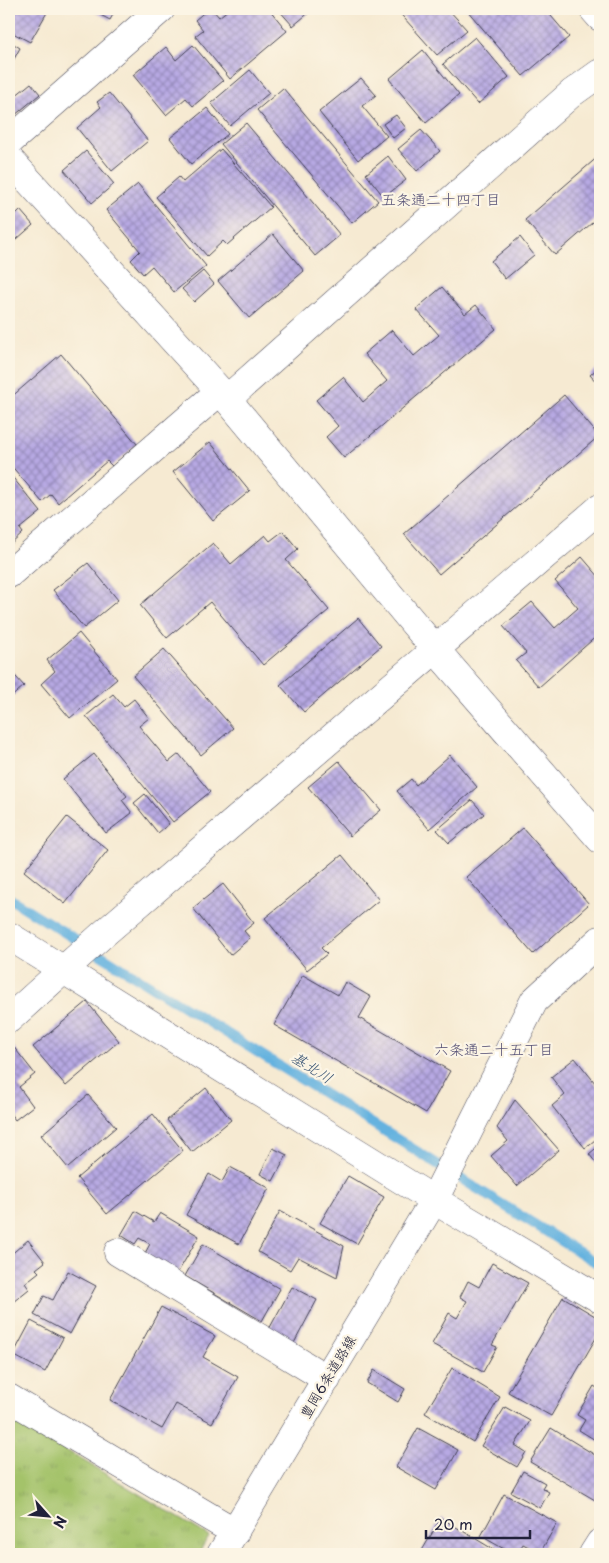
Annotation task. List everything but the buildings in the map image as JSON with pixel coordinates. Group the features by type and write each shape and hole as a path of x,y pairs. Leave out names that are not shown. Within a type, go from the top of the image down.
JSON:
{"street":[{"path":"9,142 161,9"},
{"path":"593,9 600,17"},
{"path":"9,574 224,395 572,93 600,73"},
{"path":"9,159 224,395 435,649 600,839"},
{"path":"9,1019 101,936 600,508"},
{"path":"9,936 68,966 438,1192 600,1299"},
{"name":"豊岡6条道路線","path":"229,1547 438,1192 534,1001 600,940"},
{"path":"118,1252 327,1379"},
{"path":"9,1398 229,1547"},
{"path":"593,1554 600,1543"}],"green space":[{"path":"9,1416 209,1536 198,1554 9,1554"}],"waterway":[{"name":"基北川","path":"9,898 600,1265"}],"district":[{"name":"五条通二十四丁目","path":"441,200"},
{"name":"六条通二十五丁目","path":"494,1050"}]}
